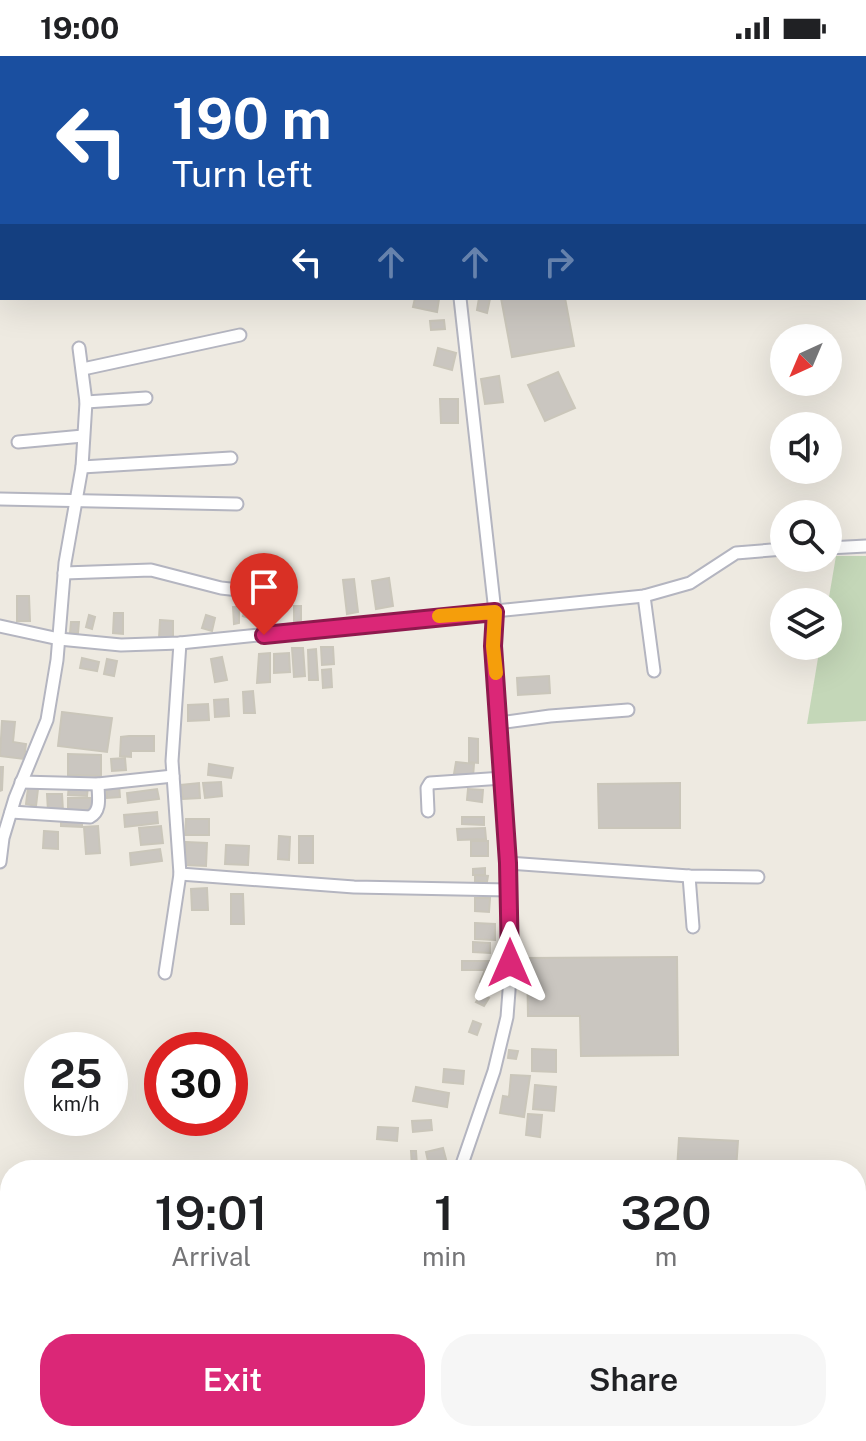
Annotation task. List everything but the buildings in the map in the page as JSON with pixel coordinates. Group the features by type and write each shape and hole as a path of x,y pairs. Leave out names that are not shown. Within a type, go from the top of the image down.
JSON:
{"street":[{"path":"460,300 495,612 493,646 511,935 507,1017 494,1071 463,1160"},
{"path":"83,369 240,335"},
{"path":"0,862 11,812 47,720 59,639 64,573 82,467 86,402 79,348"},
{"path":"86,402 146,398"},
{"path":"18,442 83,436"},
{"path":"82,467 231,458"},
{"path":"0,499 237,504"},
{"path":"842,547 866,546"},
{"path":"0,626 59,639 121,645 180,643 495,612 644,596 690,583 736,553 770,550"},
{"path":"64,573 151,570 221,588 257,592"},
{"path":"644,596 654,671"},
{"path":"165,973 180,874 173,776 180,643"},
{"path":"499,723 628,710"},
{"path":"21,782 98,784 173,776"},
{"path":"428,811 427,788 431,783 503,778"},
{"path":"11,812 90,817 96,814 98,808 98,784"},
{"path":"508,863 689,876 758,877"},
{"path":"180,874 354,887 509,890"},
{"path":"689,876 693,927"}],"green space":[{"path":"842,556 866,556 866,721 807,724 818,660 842,660 842,588 831,588 833,572 842,572"}],"slow traffic":[{"path":"439,616 495,612 493,646 496,673"}],"route":[{"path":"264,635 495,612 493,646 508,863 510,963"}]}
